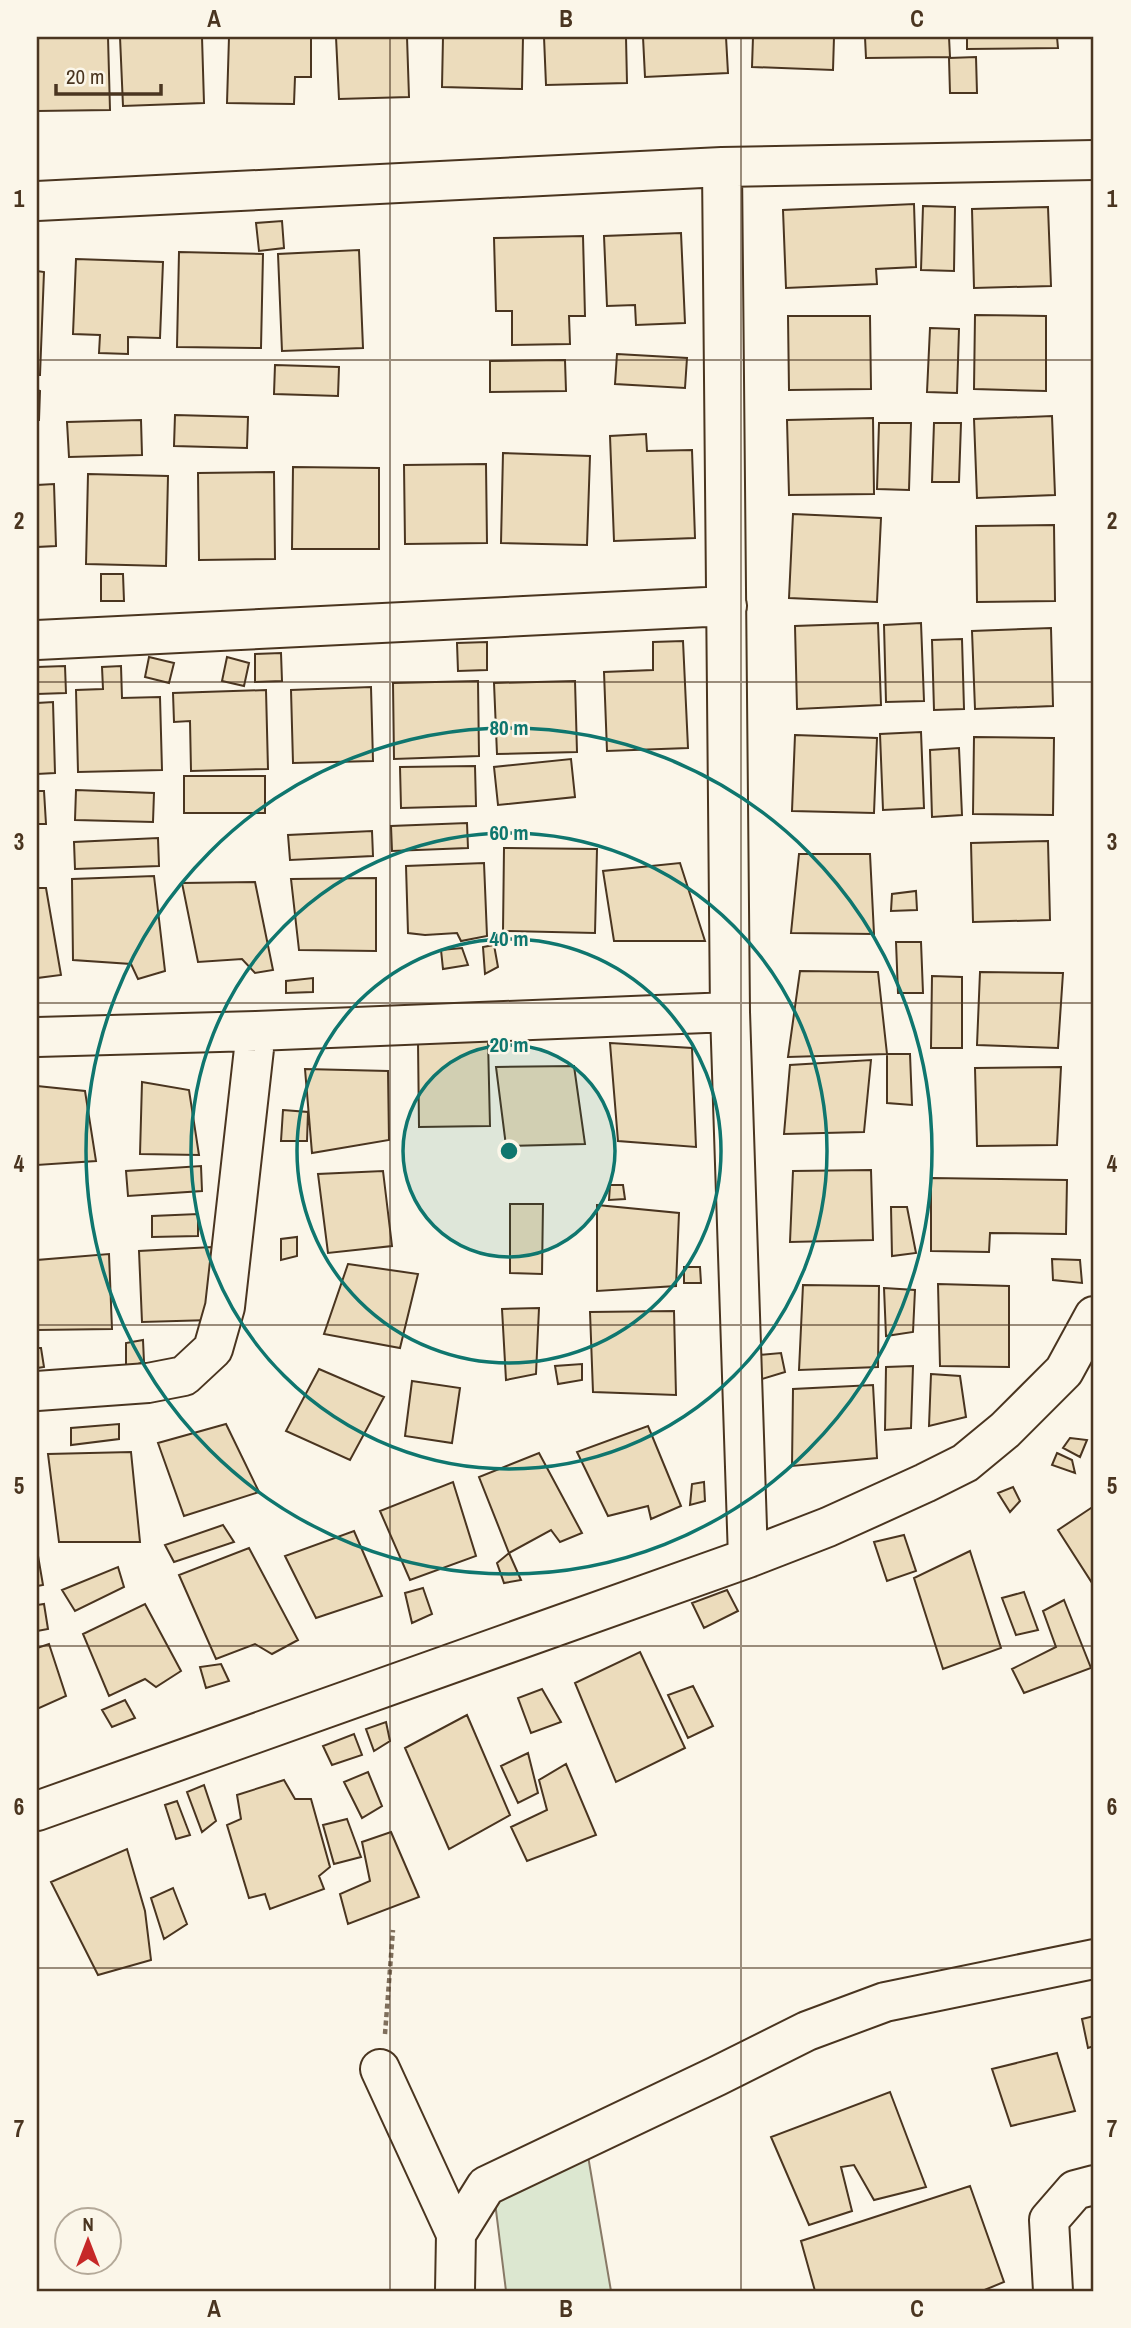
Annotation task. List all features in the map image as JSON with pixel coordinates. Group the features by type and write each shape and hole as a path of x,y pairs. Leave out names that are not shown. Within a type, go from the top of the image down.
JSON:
{"street":[{"path":"37,201 722,167 1094,160"},
{"path":"722,167 730,1012 748,1558"},
{"path":"37,640 727,606"},
{"path":"37,1037 730,1012"},
{"path":"37,1391 148,1383 184,1376 213,1349 225,1307 257,1031"},
{"path":"37,1811 748,1558 828,1527 965,1463 1004,1430 1064,1371 1094,1316"},
{"path":"456,2234 486,2186 807,2031 885,2003 1094,1959"},
{"path":"380,2069 456,2234 455,2291"},
{"path":"1053,2291 1049,2220 1075,2190 1094,2185"}],"path":[{"path":"380,2069 393,1930"}],"green space":[{"path":"587,2150 611,2291 506,2291 494,2194"}],"building":[{"path":"37,37 108,37 110,110 37,111"},
{"path":"120,37 202,37 204,103 123,106"},
{"path":"229,37 311,37 311,77 295,77 294,104 227,103"},
{"path":"336,37 407,37 409,97 339,99"},
{"path":"443,37 523,37 522,89 442,87"},
{"path":"544,37 626,37 627,83 546,85"},
{"path":"643,37 726,37 728,73 645,77"},
{"path":"753,37 834,37 833,70 752,67"},
{"path":"865,37 949,37 950,57 866,58"},
{"path":"967,37 1057,37 1058,48 967,49"},
{"path":"976,57 977,93 950,93 949,58"},
{"path":"914,204 916,267 876,269 877,284 786,288 783,210"},
{"path":"923,206 955,207 954,271 921,270"},
{"path":"1048,207 1051,286 974,288 972,209"},
{"path":"282,221 284,248 259,251 256,223"},
{"path":"681,233 685,323 636,325 635,305 607,306 604,236"},
{"path":"583,236 585,316 569,316 570,344 512,345 512,311 496,311 494,238"},
{"path":"359,250 363,348 282,351 278,254"},
{"path":"179,252 263,254 261,348 177,347"},
{"path":"76,259 163,262 160,338 128,337 128,354 99,353 100,335 73,334"},
{"path":"37,271 44,272 40,375 37,375"},
{"path":"975,315 1046,316 1046,391 974,389"},
{"path":"788,316 870,316 871,389 789,390"},
{"path":"930,328 959,329 957,393 927,392"},
{"path":"617,354 687,358 685,388 615,384"},
{"path":"565,360 566,391 490,392 490,361"},
{"path":"275,365 339,367 338,396 274,394"},
{"path":"37,390 40,391 39,420 37,420"},
{"path":"175,415 248,417 247,448 174,446"},
{"path":"1052,416 1055,495 977,498 974,419"},
{"path":"873,418 874,494 789,495 787,420"},
{"path":"141,420 142,455 69,457 67,422"},
{"path":"879,423 911,423 909,490 877,489"},
{"path":"934,423 961,423 959,482 932,482"},
{"path":"646,434 647,451 692,450 695,538 614,541 610,436"},
{"path":"503,453 590,456 587,545 501,543"},
{"path":"486,464 487,543 405,544 404,465"},
{"path":"293,467 379,468 379,549 292,549"},
{"path":"274,472 275,559 199,560 198,473"},
{"path":"88,474 168,476 166,566 86,564"},
{"path":"54,484 56,546 37,547 37,485"},
{"path":"793,514 881,518 877,602 789,598"},
{"path":"1054,525 1055,601 977,602 976,526"},
{"path":"101,574 123,574 124,601 101,601"},
{"path":"878,623 881,705 797,709 795,626"},
{"path":"921,623 924,701 886,702 884,625"},
{"path":"1051,628 1053,706 975,709 972,631"},
{"path":"962,639 964,709 934,710 932,640"},
{"path":"683,641 688,748 607,751 604,672 653,670 653,642"},
{"path":"487,642 487,670 458,671 457,643"},
{"path":"281,653 282,681 255,682 255,654"},
{"path":"149,657 174,663 169,683 145,677"},
{"path":"227,657 249,663 244,686 222,681"},
{"path":"65,666 66,693 37,694 37,667"},
{"path":"121,666 122,698 160,697 162,770 78,772 76,690 103,689 102,667"},
{"path":"478,681 479,756 394,759 393,683"},
{"path":"575,681 577,752 497,754 494,683"},
{"path":"371,687 373,761 293,763 291,690"},
{"path":"266,690 268,769 191,771 190,721 174,722 173,693"},
{"path":"53,702 55,773 37,774 37,703"},
{"path":"921,732 924,808 883,810 880,734"},
{"path":"795,735 877,738 874,813 792,811"},
{"path":"974,737 1054,738 1053,815 973,814"},
{"path":"959,748 962,815 932,817 930,750"},
{"path":"571,759 575,797 498,805 494,767"},
{"path":"475,766 476,806 401,808 400,767"},
{"path":"184,776 265,776 265,813 184,813"},
{"path":"76,790 154,793 153,822 75,820"},
{"path":"37,791 44,791 46,824 37,824"},
{"path":"467,823 468,848 392,851 391,826"},
{"path":"372,831 373,856 290,860 288,835"},
{"path":"158,838 159,866 75,869 74,842"},
{"path":"1048,841 1050,920 973,922 971,843"},
{"path":"504,848 597,849 595,933 503,931"},
{"path":"799,854 870,854 874,934 791,933"},
{"path":"484,863 487,936 461,941 457,933 408,933 406,866"},
{"path":"680,863 705,941 614,941 603,871"},
{"path":"154,876 165,971 138,979 131,964 73,960 72,879"},
{"path":"376,878 376,951 299,950 291,879"},
{"path":"255,882 273,970 255,973 242,959 198,962 182,883"},
{"path":"37,888 46,888 61,975 37,978"},
{"path":"916,891 917,910 891,911 892,894"},
{"path":"896,942 921,942 923,993 898,993"},
{"path":"494,945 498,967 485,974 483,947"},
{"path":"462,948 468,965 443,969 441,950"},
{"path":"800,971 878,972 887,1054 788,1057"},
{"path":"980,972 1063,973 1058,1048 977,1045"},
{"path":"932,976 962,977 962,1048 931,1048"},
{"path":"313,978 313,992 286,993 286,981"},
{"path":"488,1040 490,1126 419,1127 418,1042"},
{"path":"610,1043 692,1048 696,1147 618,1141"},
{"path":"887,1054 910,1054 912,1105 887,1103"},
{"path":"871,1060 864,1132 784,1134 790,1065"},
{"path":"574,1066 585,1144 506,1146 496,1067"},
{"path":"1061,1067 1057,1145 977,1146 975,1068"},
{"path":"305,1069 388,1071 389,1140 312,1153"},
{"path":"142,1082 189,1090 199,1155 140,1154"},
{"path":"37,1086 85,1091 96,1161 37,1165"},
{"path":"283,1110 308,1112 307,1141 281,1141"},
{"path":"201,1166 202,1191 128,1196 126,1171"},
{"path":"871,1170 873,1240 790,1242 793,1171"},
{"path":"383,1171 392,1246 328,1253 318,1174"},
{"path":"931,1178 1067,1180 1066,1234 990,1233 989,1252 931,1251"},
{"path":"610,1185 623,1185 625,1199 609,1200"},
{"path":"510,1204 543,1204 542,1274 510,1273"},
{"path":"597,1205 679,1213 676,1286 597,1291"},
{"path":"891,1207 907,1207 916,1253 892,1256"},
{"path":"198,1214 198,1236 152,1237 152,1216"},
{"path":"297,1237 297,1256 281,1260 281,1239"},
{"path":"212,1247 211,1320 142,1322 139,1251"},
{"path":"109,1254 112,1329 37,1330 37,1260"},
{"path":"1052,1259 1080,1260 1082,1283 1053,1280"},
{"path":"348,1264 418,1274 400,1348 324,1334"},
{"path":"684,1267 700,1267 701,1283 684,1283"},
{"path":"938,1284 1009,1286 1009,1367 940,1366"},
{"path":"803,1285 879,1286 878,1367 799,1370"},
{"path":"884,1288 915,1290 913,1332 886,1336"},
{"path":"539,1308 536,1374 506,1380 502,1309"},
{"path":"674,1311 676,1395 593,1392 590,1312"},
{"path":"143,1340 144,1362 126,1368 126,1343"},
{"path":"37,1348 41,1348 44,1367 37,1368"},
{"path":"781,1353 785,1372 759,1380 758,1355"},
{"path":"582,1364 582,1380 558,1384 555,1366"},
{"path":"913,1366 911,1428 885,1430 886,1367"},
{"path":"319,1369 384,1397 350,1460 286,1431"},
{"path":"931,1374 960,1376 966,1417 929,1426"},
{"path":"412,1381 460,1388 452,1443 405,1436"},
{"path":"873,1385 877,1458 792,1466 793,1389"},
{"path":"119,1424 119,1439 71,1445 71,1428"},
{"path":"226,1424 259,1492 184,1516 158,1443"},
{"path":"648,1426 681,1506 651,1519 648,1506 608,1516 577,1452"},
{"path":"1070,1438 1087,1440 1080,1457 1063,1448"},
{"path":"131,1452 140,1542 59,1542 48,1454"},
{"path":"539,1453 582,1533 560,1542 551,1530 509,1553 479,1477"},
{"path":"1057,1453 1072,1460 1075,1473 1052,1465"},
{"path":"453,1482 476,1556 410,1580 380,1511"},
{"path":"704,1482 705,1501 690,1505 692,1484"},
{"path":"1013,1487 1020,1501 1010,1512 998,1493"},
{"path":"1094,1506 1094,1586 1058,1530"},
{"path":"223,1525 234,1542 174,1562 165,1545"},
{"path":"354,1531 382,1596 316,1618 285,1556"},
{"path":"904,1535 916,1571 887,1581 874,1542"},
{"path":"249,1548 298,1640 272,1654 255,1644 216,1659 179,1575"},
{"path":"37,1550 43,1585 37,1586"},
{"path":"970,1551 1001,1648 943,1669 914,1578"},
{"path":"509,1553 521,1580 504,1583 497,1563"},
{"path":"118,1567 124,1587 75,1611 62,1590"},
{"path":"423,1588 432,1614 412,1623 405,1593"},
{"path":"727,1590 738,1611 704,1628 692,1603"},
{"path":"1024,1592 1038,1630 1016,1635 1002,1598"},
{"path":"1064,1600 1091,1668 1024,1693 1012,1669 1056,1647 1043,1611"},
{"path":"44,1604 48,1629 37,1631 37,1605"},
{"path":"145,1604 181,1671 156,1687 145,1679 109,1696 83,1634"},
{"path":"49,1644 66,1696 37,1709 37,1648"},
{"path":"640,1652 685,1748 616,1782 575,1683"},
{"path":"221,1664 229,1681 206,1688 200,1667"},
{"path":"693,1686 713,1726 688,1738 668,1695"},
{"path":"542,1689 561,1722 531,1733 518,1698"},
{"path":"125,1700 135,1718 112,1727 102,1710"},
{"path":"467,1715 510,1815 449,1849 405,1748"},
{"path":"386,1722 390,1741 374,1751 366,1729"},
{"path":"354,1734 362,1755 332,1765 323,1746"},
{"path":"528,1753 538,1793 518,1803 501,1766"},
{"path":"566,1764 596,1835 527,1861 511,1827 547,1810 539,1780"},
{"path":"368,1772 382,1806 362,1818 344,1782"},
{"path":"284,1780 295,1799 311,1799 330,1867 319,1876 324,1889 270,1909 265,1894 249,1898 227,1825 241,1819 237,1795"},
{"path":"204,1785 216,1821 202,1832 187,1792"},
{"path":"177,1801 190,1835 176,1839 165,1805"},
{"path":"347,1819 361,1857 334,1864 323,1825"},
{"path":"391,1832 419,1897 348,1924 340,1894 370,1881 362,1842"},
{"path":"127,1849 145,1911 151,1960 98,1975 51,1882"},
{"path":"173,1888 187,1924 164,1939 151,1898"},
{"path":"1094,2016 1094,2046 1088,2048 1082,2019"},
{"path":"1057,2053 1075,2111 1011,2126 992,2069"},
{"path":"890,2092 926,2187 874,2200 854,2165 841,2167 852,2211 809,2225 771,2137"},
{"path":"970,2186 1004,2282 982,2291 815,2291 801,2241"}]}
